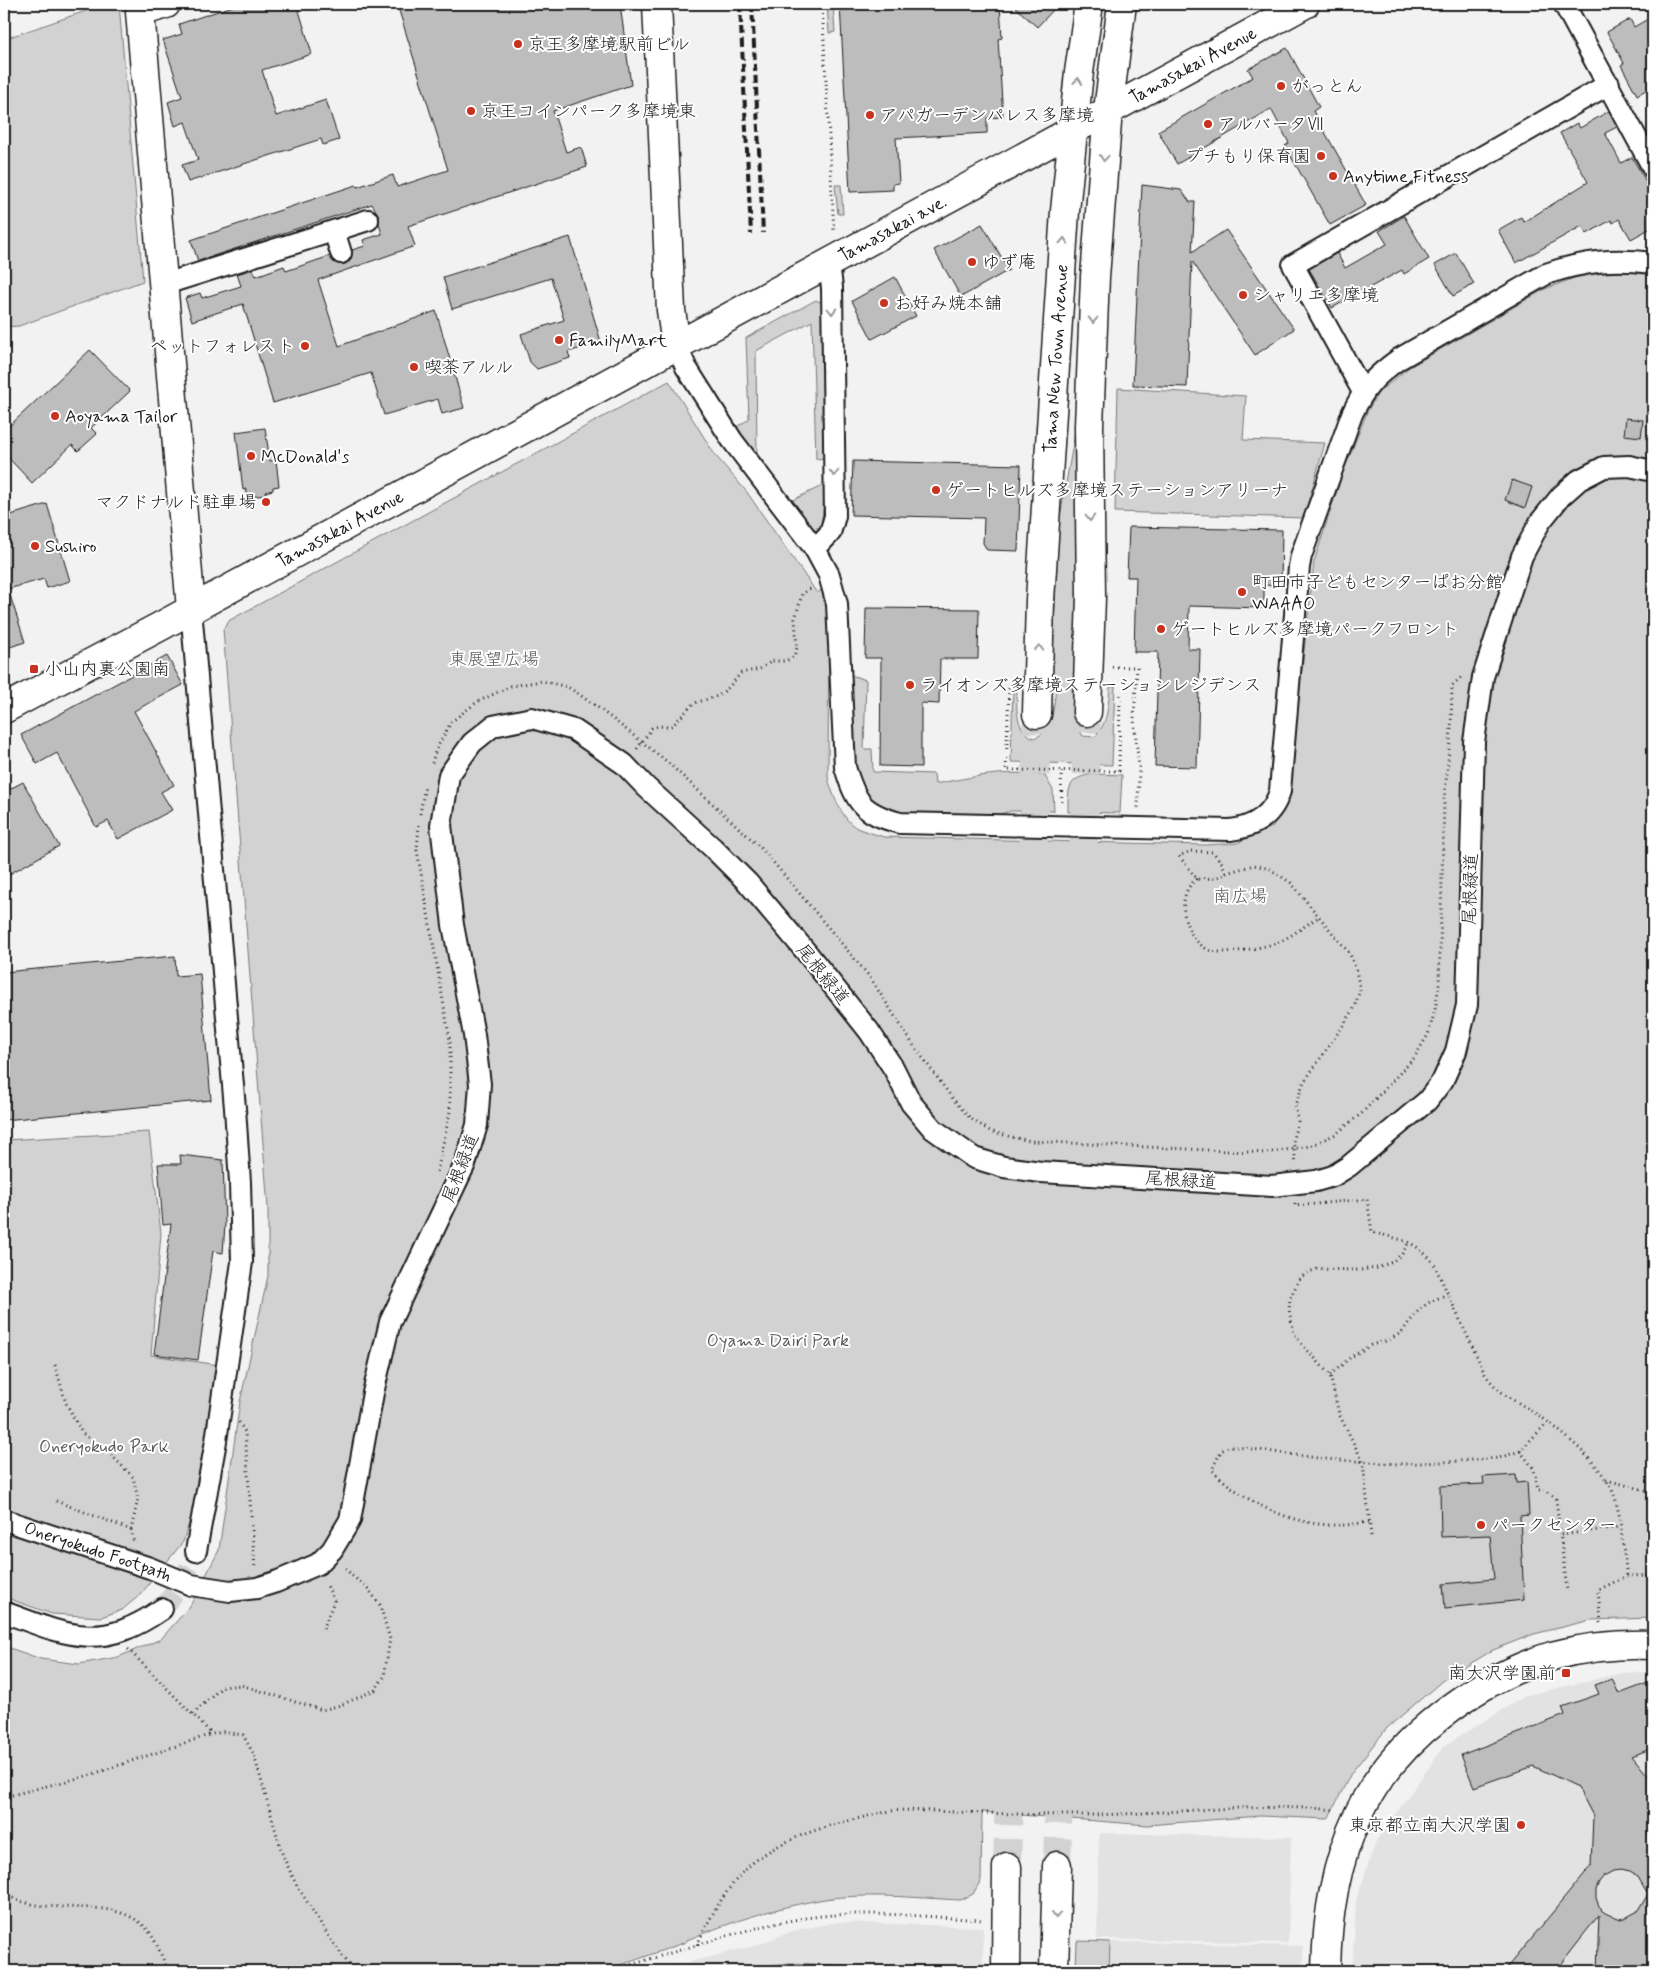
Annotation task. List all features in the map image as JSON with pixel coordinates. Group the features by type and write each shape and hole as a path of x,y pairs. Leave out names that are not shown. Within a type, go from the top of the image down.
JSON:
{"street":[{"path":"166,4 140,8 162,286 235,1108 240,1182 242,1262 216,1441 196,1551"},
{"path":"657,4 671,310 676,345 686,367 732,440 815,549 829,575 837,604 844,767 852,790 865,808 880,818 900,823 1138,829 1230,830 1254,825 1262,819 1277,801 1280,791 1302,556 1352,414 1363,392 1378,374 1399,359 1546,274 1567,267 1604,260 1653,263"},
{"name":"Tama New Town Avenue","path":"1037,714 1040,600 1066,211 1073,129 1089,4"},
{"name":"Tama New Town Avenue","path":"1087,712 1091,597 1089,426 1095,277 1108,110 1122,4"},
{"name":"Tamasakai Avenue","path":"1108,110 1305,4"},
{"path":"1564,4 1653,168"},
{"path":"1363,392 1293,265 1608,84"},
{"name":"Tamasakai ave.","path":"676,345 1108,110"},
{"path":"162,286 368,220"},
{"path":"334,231 341,253"},
{"path":"815,549 830,534 835,516 832,297 829,262"},
{"name":"Tamasakai Avenue","path":"4,709 676,345"},
{"name":"尾根緑道","path":"325,1557 350,1520 372,1393 390,1322 465,1164 477,1125 480,1084 474,1035 452,917 441,825 450,775 472,743 493,726 532,718 574,730 624,764 748,883 869,1031 894,1070 911,1103 933,1129 974,1158 1004,1167 1040,1172 1272,1186 1295,1184 1333,1176 1349,1166 1427,1101 1443,1080 1456,1051 1467,1006 1474,742 1484,677 1522,556 1540,522 1561,496 1579,480 1604,467 1629,466 1653,471"},
{"name":"Oneryokudo Footpath","path":"4,1520 150,1568 191,1585 230,1591 257,1588"},
{"path":"257,1588 276,1582 325,1557"},
{"path":"4,1612 70,1635 97,1637 113,1634 145,1622 162,1610"},
{"path":"1326,1971 1330,1907 1335,1880 1346,1847 1360,1812 1373,1790 1407,1746 1450,1708 1472,1693 1498,1678 1535,1662 1552,1656 1601,1647 1626,1644 1653,1645"},
{"path":"1054,1971 1057,1866"},
{"path":"1006,1971 1007,1867"}],"path":[{"path":"822,4 834,232"},
{"path":"802,594 795,619 797,648 794,656 786,661 772,661 760,669 741,673 728,689 718,696 694,703 673,725 652,728 642,743 665,760 763,850 869,976 914,1046 953,1099 970,1118 990,1132 1031,1141 1266,1153 1310,1146 1336,1134 1362,1113 1414,1058 1428,1035 1439,986 1444,803 1452,686 1478,660 1491,652"},
{"path":"1106,667 1137,667 1134,719 1139,767 1138,829"},
{"path":"1009,688 1006,770 1119,771 1120,690"},
{"path":"1061,771 1062,811"},
{"path":"1197,879 1179,856 1191,852 1213,852 1226,873"},
{"path":"1320,916 1279,942 1254,949 1230,952 1209,951 1194,938 1184,916 1184,896 1189,885 1197,879 1216,878 1254,865 1270,869 1291,883 1320,916 1350,954 1360,990 1353,1011 1304,1082 1295,1105 1298,1121 1293,1139 1296,1163 1295,1206 1368,1199 1372,1232 1409,1242 1424,1252 1434,1264 1485,1374 1492,1384 1503,1394 1536,1414 1571,1440 1606,1480 1616,1499 1627,1576"},
{"path":"1371,1536 1363,1462 1339,1414 1330,1376 1294,1333 1289,1310 1290,1298 1300,1278 1317,1268 1360,1270 1377,1268 1392,1262 1402,1254 1409,1242"},
{"path":"1330,1376 1371,1345 1387,1341 1401,1333 1418,1311 1428,1303 1447,1294"},
{"path":"56,1365 66,1403 82,1433 109,1453 133,1477 138,1498 131,1530 136,1550 150,1568"},
{"path":"235,1416 245,1432 257,1588"},
{"path":"1369,1522 1341,1525 1302,1521 1266,1509 1224,1482 1212,1470 1222,1451 1230,1446 1325,1459 1398,1464 1499,1458 1520,1451 1547,1423"},
{"path":"1520,1451 1534,1469 1538,1490 1546,1490 1556,1499 1567,1590"},
{"path":"1606,1480 1653,1492"},
{"path":"56,1501 131,1530"},
{"path":"1561,1535 1620,1527"},
{"path":"323,1629 334,1601 325,1557"},
{"path":"193,1714 222,1687 232,1685 241,1685 322,1710 341,1705 375,1690 384,1677 390,1639 380,1605 367,1587 325,1557"},
{"path":"1601,1626 1598,1590 1627,1576 1653,1575"},
{"path":"113,1634 212,1734"},
{"path":"4,1801 12,1795 90,1775 212,1734 223,1732 243,1736 249,1744 283,1856 296,1884 331,1940 354,1971"},
{"path":"697,1945 720,1902 750,1866 765,1854 784,1843 802,1836 890,1811 1078,1815 1280,1808 1341,1810"},
{"path":"4,1893 13,1899 33,1906 117,1912 132,1917 146,1928 168,1971"},
{"path":"608,1971 792,1920 833,1915 883,1915 990,1920"}],"shaded area":[{"name":"東京都立南大沢学園","path":"1653,1672 1653,1971 1352,1971 1356,1901 1376,1841 1445,1745 1527,1695 1622,1673"},
{"path":"1099,1833 1291,1837 1288,1943 1097,1939"},
{"path":"837,1922 983,1927 983,1971 655,1971 757,1945 792,1931"},
{"path":"1077,1941 1303,1946 1303,1971 1076,1971"}],"green space":[{"path":"106,4 119,4 143,281 19,326 4,327 4,39"},
{"path":"827,4 833,4 835,32 829,33"},
{"path":"835,185 841,185 843,214 838,214"},
{"name":"Oyama Dairi Park","path":"1602,273 1653,274 1653,1618 1591,1620 1534,1634 1493,1650 1443,1680 1387,1728 1351,1773 1328,1819 1260,1816 1147,1825 982,1812 981,1880 973,1894 961,1900 854,1896 802,1903 719,1927 686,1942 599,1971 4,1971 4,1646 41,1659 79,1664 118,1657 161,1639 190,1606 219,1550 240,1402 268,1276 268,1208 223,629 230,620 669,381 715,455 746,491 817,593 823,589 829,618 828,777 838,806 852,824 857,828 884,837 1205,845 1237,843 1272,827 1289,797 1314,562 1342,475 1367,412 1378,393 1408,368 1545,289 1574,278"},
{"path":"816,300 822,303 827,458 816,459 812,321 756,351 757,461 735,428 749,419 746,338"},
{"path":"1077,379 1080,529 1076,685 1072,685 1073,705 1079,730 1083,736 1094,737 1105,721 1110,687 1115,686 1112,765 1011,762 1013,684 1017,684 1019,722 1027,734 1034,738 1041,735 1046,730 1052,716 1056,686 1051,685 1059,523 1074,438"},
{"path":"1118,388 1246,396 1243,440 1325,443 1304,518 1115,512"},
{"path":"826,484 821,527 813,529 791,501"},
{"path":"851,675 866,680 864,749 872,749 873,772 934,774 935,784 1003,774 1017,773 1045,776 1053,790 1054,811 1011,811 996,815 901,814 872,803 863,793 853,767"},
{"path":"1095,774 1122,775 1120,813 1068,812 1068,796 1071,785 1079,778"},
{"name":"Oneryokudo Park","path":"149,1132 161,1233 151,1355 219,1365 196,1500 183,1542 140,1595 122,1610 101,1617 52,1614 4,1597 4,1140"},
{"path":"1077,1941 1110,1942 1109,1971 1076,1971"},
{"path":"790,1963 856,1966 856,1971 721,1971"}],"building":[{"path":"239,4 297,4 312,54 262,70 276,116 326,100 339,140 323,145 321,139 188,182 182,165 198,160 185,122 175,126 168,102 182,97 163,40 182,34 179,24"},
{"path":"397,4 620,4 631,85 553,111 566,152 581,147 587,167 408,226 415,246 318,280 339,346 436,311 464,408 442,414 438,399 384,415 371,373 273,403 243,304 192,321 185,298 200,293 202,298 241,286 237,274 253,269 256,276 284,266 286,271 330,256 338,264 345,264 350,261 352,250 365,246 363,240 382,234 379,216 372,204 198,261 191,240 356,185 357,187 393,175 397,187 448,170"},
{"path":"840,4 1000,4 1002,38 998,39 1003,117 987,118 987,133 896,138 899,183 893,184 893,190 850,192"},
{"path":"1012,4 1059,4 1037,27"},
{"path":"1653,16 1653,86 1637,95 1621,65 1624,63 1607,32 1630,19 1634,27"},
{"path":"1287,48 1319,107 1313,111 1366,205 1330,225 1285,146 1289,143 1271,109 1177,164 1158,131 1253,77 1248,69"},
{"path":"1609,111 1617,127 1605,133 1621,163 1632,157 1653,194 1653,227 1631,239 1619,219 1613,223 1611,220 1587,234 1582,226 1516,263 1498,230 1521,217 1524,222 1588,182 1560,133 1577,123 1580,128"},
{"name":"シャリエ多摩境","path":"1142,185 1181,190 1190,202 1195,202 1192,252 1226,230 1294,329 1255,355 1192,261 1187,387 1133,385"},
{"path":"1404,216 1429,259 1404,274 1402,270 1332,308 1309,269 1337,253 1345,268 1387,244 1379,231"},
{"path":"982,224 1009,270 961,297 934,250"},
{"path":"570,237 601,342 568,352 570,358 537,369 530,362 521,334 564,320 551,278 452,309 443,277"},
{"path":"1456,253 1474,284 1453,296 1435,265"},
{"path":"895,277 916,316 872,339 852,301"},
{"path":"90,350 130,391 91,428 97,434 78,451 72,445 32,483 4,453 4,431"},
{"path":"1626,418 1643,420 1641,437 1624,435"},
{"path":"265,428 270,461 276,460 279,486 265,492 266,495 248,497 246,489 243,490 236,432"},
{"name":"ゲートヒルズ多摩境ステーションアリーナ","path":"853,461 1021,465 1018,551 987,550 983,543 984,518 851,515"},
{"path":"1512,480 1532,487 1525,508 1505,500"},
{"path":"47,504 70,581 47,588 44,579 8,589 25,642 4,649 4,517"},
{"name":"ゲートヒルズ多摩境パークフロント","path":"1129,527 1282,530 1281,586 1264,585 1264,608 1189,606 1188,649 1200,649 1197,767 1155,766 1158,652 1134,652 1136,577 1127,577"},
{"name":"ライオンズ多摩境ステーションレジデンス","path":"866,608 979,609 978,659 940,659 939,704 921,703 921,767 880,766 881,658 865,658"},
{"path":"167,656 183,685 134,711 174,785 161,792 172,810 118,839 108,821 96,827 57,753 37,764 21,735"},
{"path":"23,782 59,846 4,877 4,792"},
{"path":"175,956 176,976 200,974 211,1100 4,1120 4,972"},
{"path":"180,1155 223,1160 225,1224 223,1253 213,1251 198,1360 154,1354 171,1224 163,1225 158,1164 181,1164"},
{"name":"パークセンター","path":"1516,1475 1517,1483 1527,1482 1529,1515 1520,1516 1524,1600 1445,1608 1443,1584 1494,1579 1490,1535 1441,1537 1440,1486 1484,1484 1483,1477"},
{"path":"1612,1679 1619,1694 1653,1681 1653,1748 1632,1756 1653,1782 1653,1971 1597,1971 1599,1915 1555,1971 1504,1971 1591,1866 1593,1816 1578,1787 1533,1766 1474,1787 1461,1755 1565,1715 1562,1707 1599,1694 1595,1685","holes":["1613,1871 1630,1872 1638,1877 1648,1894 1638,1911 1625,1918 1618,1919 1601,1911 1596,1898 1599,1882 1604,1876"]}],"tunnel":[{"path":"1057,1866 1087,712"},
{"path":"1007,1867 1037,714"},
{"path":"162,1609 182,1581 196,1551"}],"railway":[{"path":"740,4 751,234"},
{"path":"752,4 763,233"}],"place":[{"name":"京王多摩境駅前ビル","path":"518,44"},
{"name":"がっとん","path":"1281,86"},
{"name":"京王コインパーク多摩境東","path":"471,111"},
{"name":"アパガーデンパレス多摩境","path":"870,115"},
{"name":"アルバータⅦ","path":"1208,124"},
{"name":"プチもり保育園","path":"1321,156"},
{"name":"Anytime Fitness","path":"1333,176"},
{"name":"ゆず庵","path":"972,262"},
{"name":"シャリエ多摩境","path":"1243,295"},
{"name":"お好み焼本舗","path":"884,303"},
{"name":"FamilyMart","path":"559,340"},
{"name":"ペットフォレスト","path":"305,346"},
{"name":"喫茶アルル","path":"414,367"},
{"name":"Aoyama Tailor","path":"55,416"},
{"name":"McDonald's","path":"251,456"},
{"name":"ゲートヒルズ多摩境ステーションアリーナ","path":"936,490"},
{"name":"マクドナルド駐車場","path":"266,502"},
{"name":"Sushiro","path":"35,546"},
{"name":"町田市子どもセンターぱお分館 WAAAO","path":"1242,592"},
{"name":"ゲートヒルズ多摩境パークフロント","path":"1161,629"},
{"name":"小山内裏公園南","path":"34,669"},
{"name":"ライオンズ多摩境ステーションレジデンス","path":"910,685"},
{"name":"パークセンター","path":"1481,1525"},
{"name":"南大沢学園前","path":"1566,1673"},
{"name":"東京都立南大沢学園","path":"1521,1825"}],"park label":[{"name":"東展望広場","path":"494,659"},
{"name":"南広場","path":"1240,896"}]}
